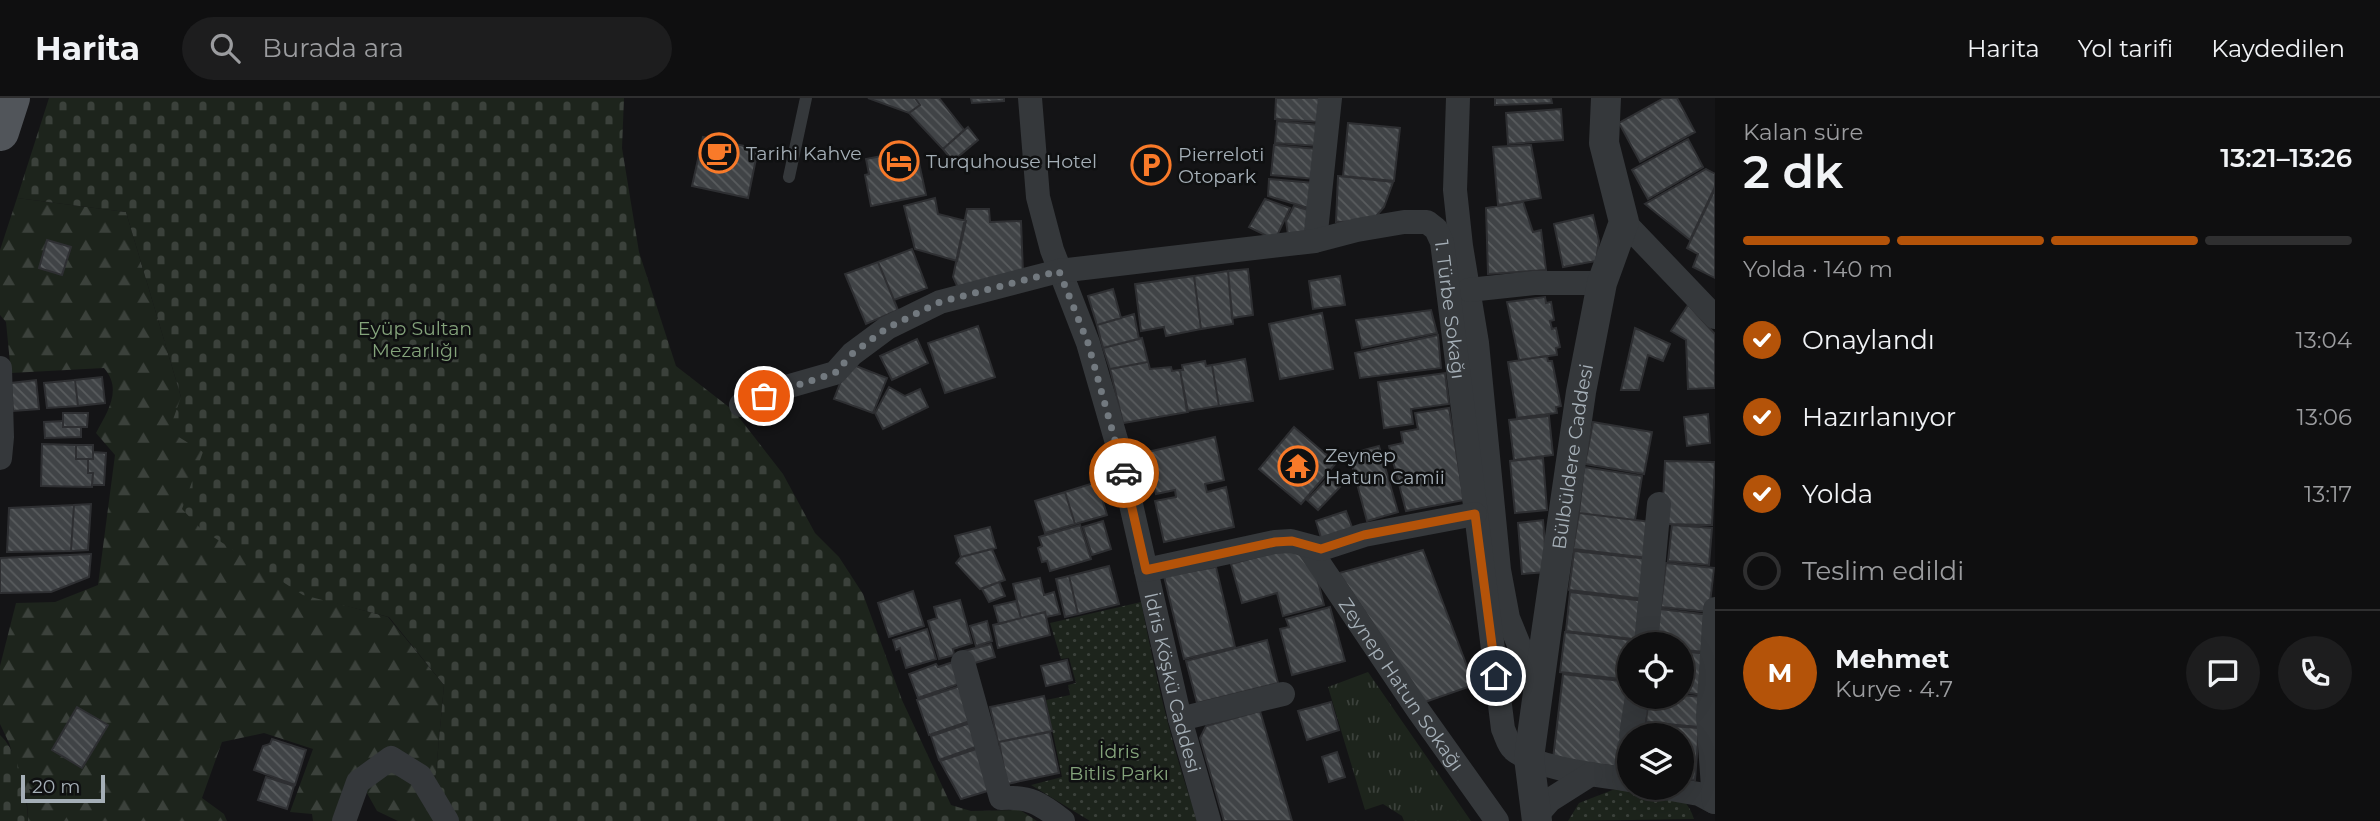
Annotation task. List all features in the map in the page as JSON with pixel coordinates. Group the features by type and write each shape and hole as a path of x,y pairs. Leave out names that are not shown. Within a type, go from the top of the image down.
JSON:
{"main road":[{"path":"0,132 11,98"}],"street":[{"name":"İdris Köşkü Caddesi","path":"1030,98 1038,197 1059,271 1088,343 1117,443 1180,719 1209,821"},
{"path":"1315,242 1330,98"},
{"path":"1458,98 1455,190 1469,290 1499,570 1507,618 1526,662 1540,680"},
{"path":"1606,98 1604,143 1624,222 1715,317"},
{"name":"1. Türbe Sokağı","path":"741,405 786,387 835,373 852,354 887,328 940,302 1059,271 1315,242 1392,223 1427,222 1436,229 1442,242 1503,729 1512,748 1529,758"},
{"name":"Bülbüldere Caddesi","path":"1537,819 1529,758 1581,392 1602,283 1624,222"},
{"path":"1469,290 1534,283 1602,283"},
{"path":"0,368 0,458"},
{"path":"1647,632 1659,504"},
{"path":"1146,570 1275,542 1292,541 1321,549 1364,535 1475,514"},
{"name":"Zeynep Hatun Sokağı","path":"1308,547 1497,821"},
{"path":"1711,807 1708,716 1715,609"},
{"path":"963,662 1001,797 1021,796 1042,805 1063,821"},
{"path":"1180,719 1283,694"},
{"path":"344,821 358,782 391,758 419,776 447,821"},
{"path":"1529,758 1617,778"},
{"path":"1537,819 1549,800 1591,774"},
{"path":"1694,793 1699,794 1711,807"}],"lane":[{"path":"789,177 807,98"}],"green space":[{"name":"Eyüp Sultan Mezarlığı","path":"49,98 624,98 622,148 639,252 676,366 734,411 783,474 815,533 839,557 863,594 902,700 951,805 971,811 1020,810 1037,821 459,821 435,783 444,685 389,617 303,595 201,529 182,509 203,452 169,431 181,397 126,212 17,198"},
{"path":"17,198 126,212 181,397 203,452 303,594 388,617 444,685 435,783 395,748 336,821 313,821 312,814 290,812 313,749 264,733 222,742 202,798 224,814 227,821 28,821 27,800 9,743 0,724 0,666 16,603 55,602 98,585 115,455 96,433 113,393 110,376 104,368 11,373 6,322 0,315 0,250"},
{"name":"İdris Bitlis Parkı","path":"1141,602 1165,713 1198,821 1090,821 1031,785 1062,777 1046,700 1070,695 1068,685 1076,683 1069,658 1061,659 1050,623"},
{"path":"1368,672 1471,821 1404,821 1402,816 1383,804 1365,810 1328,687"},
{"path":"0,735 17,763 24,787 28,821 0,821"},
{"path":"391,765 414,780 439,821 398,821 377,811 363,786"},
{"path":"1615,789 1617,800 1684,800 1694,819 1568,821 1579,803"}],"building":[{"path":"868,98 915,98 920,105 909,113"},
{"path":"915,98 939,98 964,130 943,149 909,113 920,105"},
{"path":"971,98 1004,98 1004,101 972,103"},
{"path":"1276,98 1322,98 1320,122 1275,119"},
{"path":"1495,98 1551,98 1552,103 1495,105"},
{"path":"1664,98 1677,98 1695,132 1640,162 1619,123"},
{"path":"1561,109 1563,140 1508,144 1506,113"},
{"path":"1277,121 1320,125 1318,146 1275,143"},
{"path":"1348,123 1400,128 1394,181 1343,176"},
{"path":"968,127 978,140 953,161 943,149"},
{"path":"703,137 758,149 748,198 692,186"},
{"path":"1688,139 1703,167 1648,199 1632,170"},
{"path":"1274,145 1317,149 1315,179 1271,175"},
{"path":"1531,145 1541,198 1498,205 1493,147"},
{"path":"913,150 915,164 919,163 926,195 871,206 865,175 869,174 866,159"},
{"path":"1706,169 1715,174 1715,187 1690,240 1645,204"},
{"path":"1338,176 1393,182 1384,207 1372,221 1336,222"},
{"path":"1269,179 1314,183 1312,209 1268,196"},
{"path":"1715,189 1715,278 1693,267 1698,254 1687,248"},
{"path":"935,198 938,214 966,221 957,261 915,249 904,206"},
{"path":"1265,199 1290,208 1275,240 1249,227"},
{"path":"1523,202 1533,232 1541,230 1546,270 1488,274 1486,208"},
{"path":"1294,206 1312,211 1312,238 1289,241 1286,221"},
{"path":"967,209 989,209 990,222 1021,221 1023,273 959,290 953,277"},
{"path":"1593,215 1599,241 1596,261 1563,267 1554,224"},
{"path":"47,240 71,247 62,275 39,268"},
{"path":"912,249 927,288 894,300 878,262"},
{"path":"878,262 898,310 866,324 845,274"},
{"path":"1248,269 1253,315 1232,318 1228,271"},
{"path":"1228,271 1233,324 1201,329 1194,276"},
{"path":"1194,276 1201,329 1166,336 1164,327 1141,331 1135,284"},
{"path":"1340,276 1345,305 1313,309 1309,281"},
{"path":"1113,289 1121,318 1097,325 1088,296"},
{"path":"1545,297 1546,303 1551,302 1554,320 1550,321 1552,329 1556,328 1560,347 1556,348 1557,355 1519,360 1507,302"},
{"path":"1688,305 1715,334 1715,388 1688,389 1686,340 1671,331"},
{"path":"1431,310 1437,333 1362,348 1356,320"},
{"path":"1322,313 1333,369 1280,379 1269,324"},
{"path":"1134,314 1139,339 1103,348 1097,325"},
{"path":"978,326 995,377 945,393 928,343"},
{"path":"1635,328 1670,344 1663,361 1648,355 1639,390 1621,390"},
{"path":"1438,335 1441,368 1360,378 1355,353"},
{"path":"1142,338 1148,362 1110,369 1103,348"},
{"path":"917,339 928,363 892,380 880,356"},
{"path":"1547,356 1548,361 1552,361 1561,406 1556,407 1557,413 1517,418 1508,362"},
{"path":"1245,359 1253,401 1219,406 1212,365"},
{"path":"1205,361 1206,366 1212,365 1219,406 1187,411 1180,370 1183,370 1182,365"},
{"path":"1148,362 1150,369 1171,367 1172,371 1180,370 1188,412 1123,423 1110,369"},
{"path":"848,363 887,378 873,413 834,399"},
{"path":"1445,373 1449,404 1411,409 1413,424 1384,428 1378,382"},
{"path":"102,377 105,403 78,406 75,380"},
{"path":"36,380 39,409 13,411 11,383"},
{"path":"75,380 78,406 47,408 44,383"},
{"path":"889,387 905,396 920,389 928,407 883,429 875,413"},
{"path":"1449,408 1464,500 1406,511 1389,446 1403,443 1401,432 1418,429 1415,413"},
{"path":"63,413 88,413 87,427 63,427"},
{"path":"1708,414 1710,443 1687,446 1684,417"},
{"path":"1549,416 1553,455 1514,460 1509,420"},
{"path":"63,421 63,427 81,427 81,437 45,438 44,422"},
{"path":"1593,422 1652,432 1644,474 1585,464"},
{"name":"Zeynep Hatun Camii","path":"1294,427 1336,463 1301,504 1259,469"},
{"path":"1215,437 1224,480 1205,484 1207,492 1226,487 1234,527 1164,542 1155,501 1176,497 1175,490 1156,494 1147,452"},
{"path":"42,444 76,445 76,459 88,459 88,473 93,473 92,487 41,486"},
{"path":"76,445 93,445 93,459 76,459"},
{"path":"1379,446 1398,512 1367,521 1349,454"},
{"path":"93,452 106,453 104,485 92,485 93,473 88,473 88,459 93,459"},
{"path":"1543,458 1547,510 1515,513 1510,461"},
{"path":"1665,461 1715,462 1712,525 1662,524"},
{"path":"1584,467 1642,476 1635,520 1579,513"},
{"path":"1329,477 1340,487 1318,510 1307,500"},
{"path":"1097,482 1107,515 1075,524 1065,492"},
{"path":"1065,492 1075,524 1045,533 1035,501"},
{"path":"91,504 88,550 71,551 74,505"},
{"path":"74,505 71,551 7,552 9,508"},
{"path":"1346,511 1353,530 1322,541 1316,521"},
{"path":"1579,513 1652,522 1648,558 1573,549"},
{"path":"1543,520 1547,572 1522,574 1518,523"},
{"path":"1103,521 1111,549 1092,555 1083,527"},
{"path":"1080,525 1091,559 1050,571 1047,561 1042,562 1038,548 1042,546 1039,537"},
{"path":"1672,525 1712,528 1709,565 1668,561"},
{"path":"990,527 996,548 961,557 955,536"},
{"path":"1291,548 1314,566 1324,605 1283,616 1277,593 1242,603 1231,564"},
{"path":"992,549 1005,580 980,589 956,563 961,557"},
{"path":"1423,550 1474,685 1425,702 1339,573"},
{"path":"1574,551 1649,559 1645,599 1569,590"},
{"path":"91,554 89,577 51,592 0,593 0,558"},
{"path":"1666,563 1714,568 1709,612 1661,607"},
{"path":"1109,566 1119,604 1078,614 1069,576"},
{"path":"1216,567 1235,647 1184,659 1164,576"},
{"path":"1069,576 1078,614 1065,617 1056,579"},
{"path":"1040,578 1044,595 1054,592 1060,614 1046,617 1045,612 1021,618 1013,584"},
{"path":"999,582 1005,596 989,602 982,589"},
{"path":"913,591 924,626 889,637 878,603"},
{"path":"1570,592 1645,601 1642,632 1617,632 1617,637 1566,631"},
{"path":"960,600 972,643 953,649 954,655 939,659 928,621 937,618 934,607"},
{"path":"1016,601 1021,618 999,624 994,606"},
{"path":"1330,607 1345,661 1292,675 1280,629 1289,627 1286,619"},
{"path":"1660,609 1710,615 1706,652 1694,651 1694,632 1657,632"},
{"path":"1045,612 1050,635 998,648 993,625"},
{"path":"987,621 992,641 976,646 970,626"},
{"path":"927,629 936,659 906,668 900,648 896,650 893,640"},
{"path":"1565,632 1617,638 1617,679 1560,672"},
{"path":"1267,640 1278,683 1197,703 1186,661"},
{"path":"991,644 995,657 968,665 964,651"},
{"path":"1694,652 1707,654 1703,695 1694,694"},
{"path":"1067,660 1072,680 1046,686 1041,666"},
{"path":"956,661 964,682 918,698 909,674 936,664 938,667"},
{"path":"1563,674 1617,681 1617,709 1626,709 1625,723 1617,723 1617,767 1553,759"},
{"path":"960,686 976,719 929,735 917,700"},
{"path":"1044,696 1052,731 998,742 990,707"},
{"path":"1694,696 1702,697 1699,727 1694,727 1694,723 1646,722 1648,709 1694,709"},
{"path":"1331,702 1339,730 1307,740 1298,711"},
{"path":"77,707 108,725 82,768 52,750"},
{"path":"1260,711 1292,821 1224,821 1200,738 1206,726"},
{"path":"976,721 984,744 939,760 931,736"},
{"path":"1694,728 1699,728 1694,780"},
{"path":"1050,732 1059,773 1007,784 999,742"},
{"path":"272,739 306,750 295,785 254,770 263,746 270,744"},
{"path":"979,748 994,789 961,799 940,761"},
{"path":"1337,752 1345,777 1329,782 1322,757"},
{"path":"266,777 294,786 287,809 258,800"}],"way so far":[{"path":"764,396 835,373 852,354 887,328 940,302 1059,271 1088,343 1124,473"}],"place":[{"name":"Tarihi Kahve","path":"719,153"},
{"name":"Turquhouse Hotel","path":"899,161"},
{"name":"Pierreloti Otopark","path":"1151,165"},
{"name":"Zeynep Hatun Camii","path":"1298,466"}],"route":[{"path":"1124,473 1146,570 1275,542 1292,541 1321,549 1364,535 1475,514 1496,676"}]}
